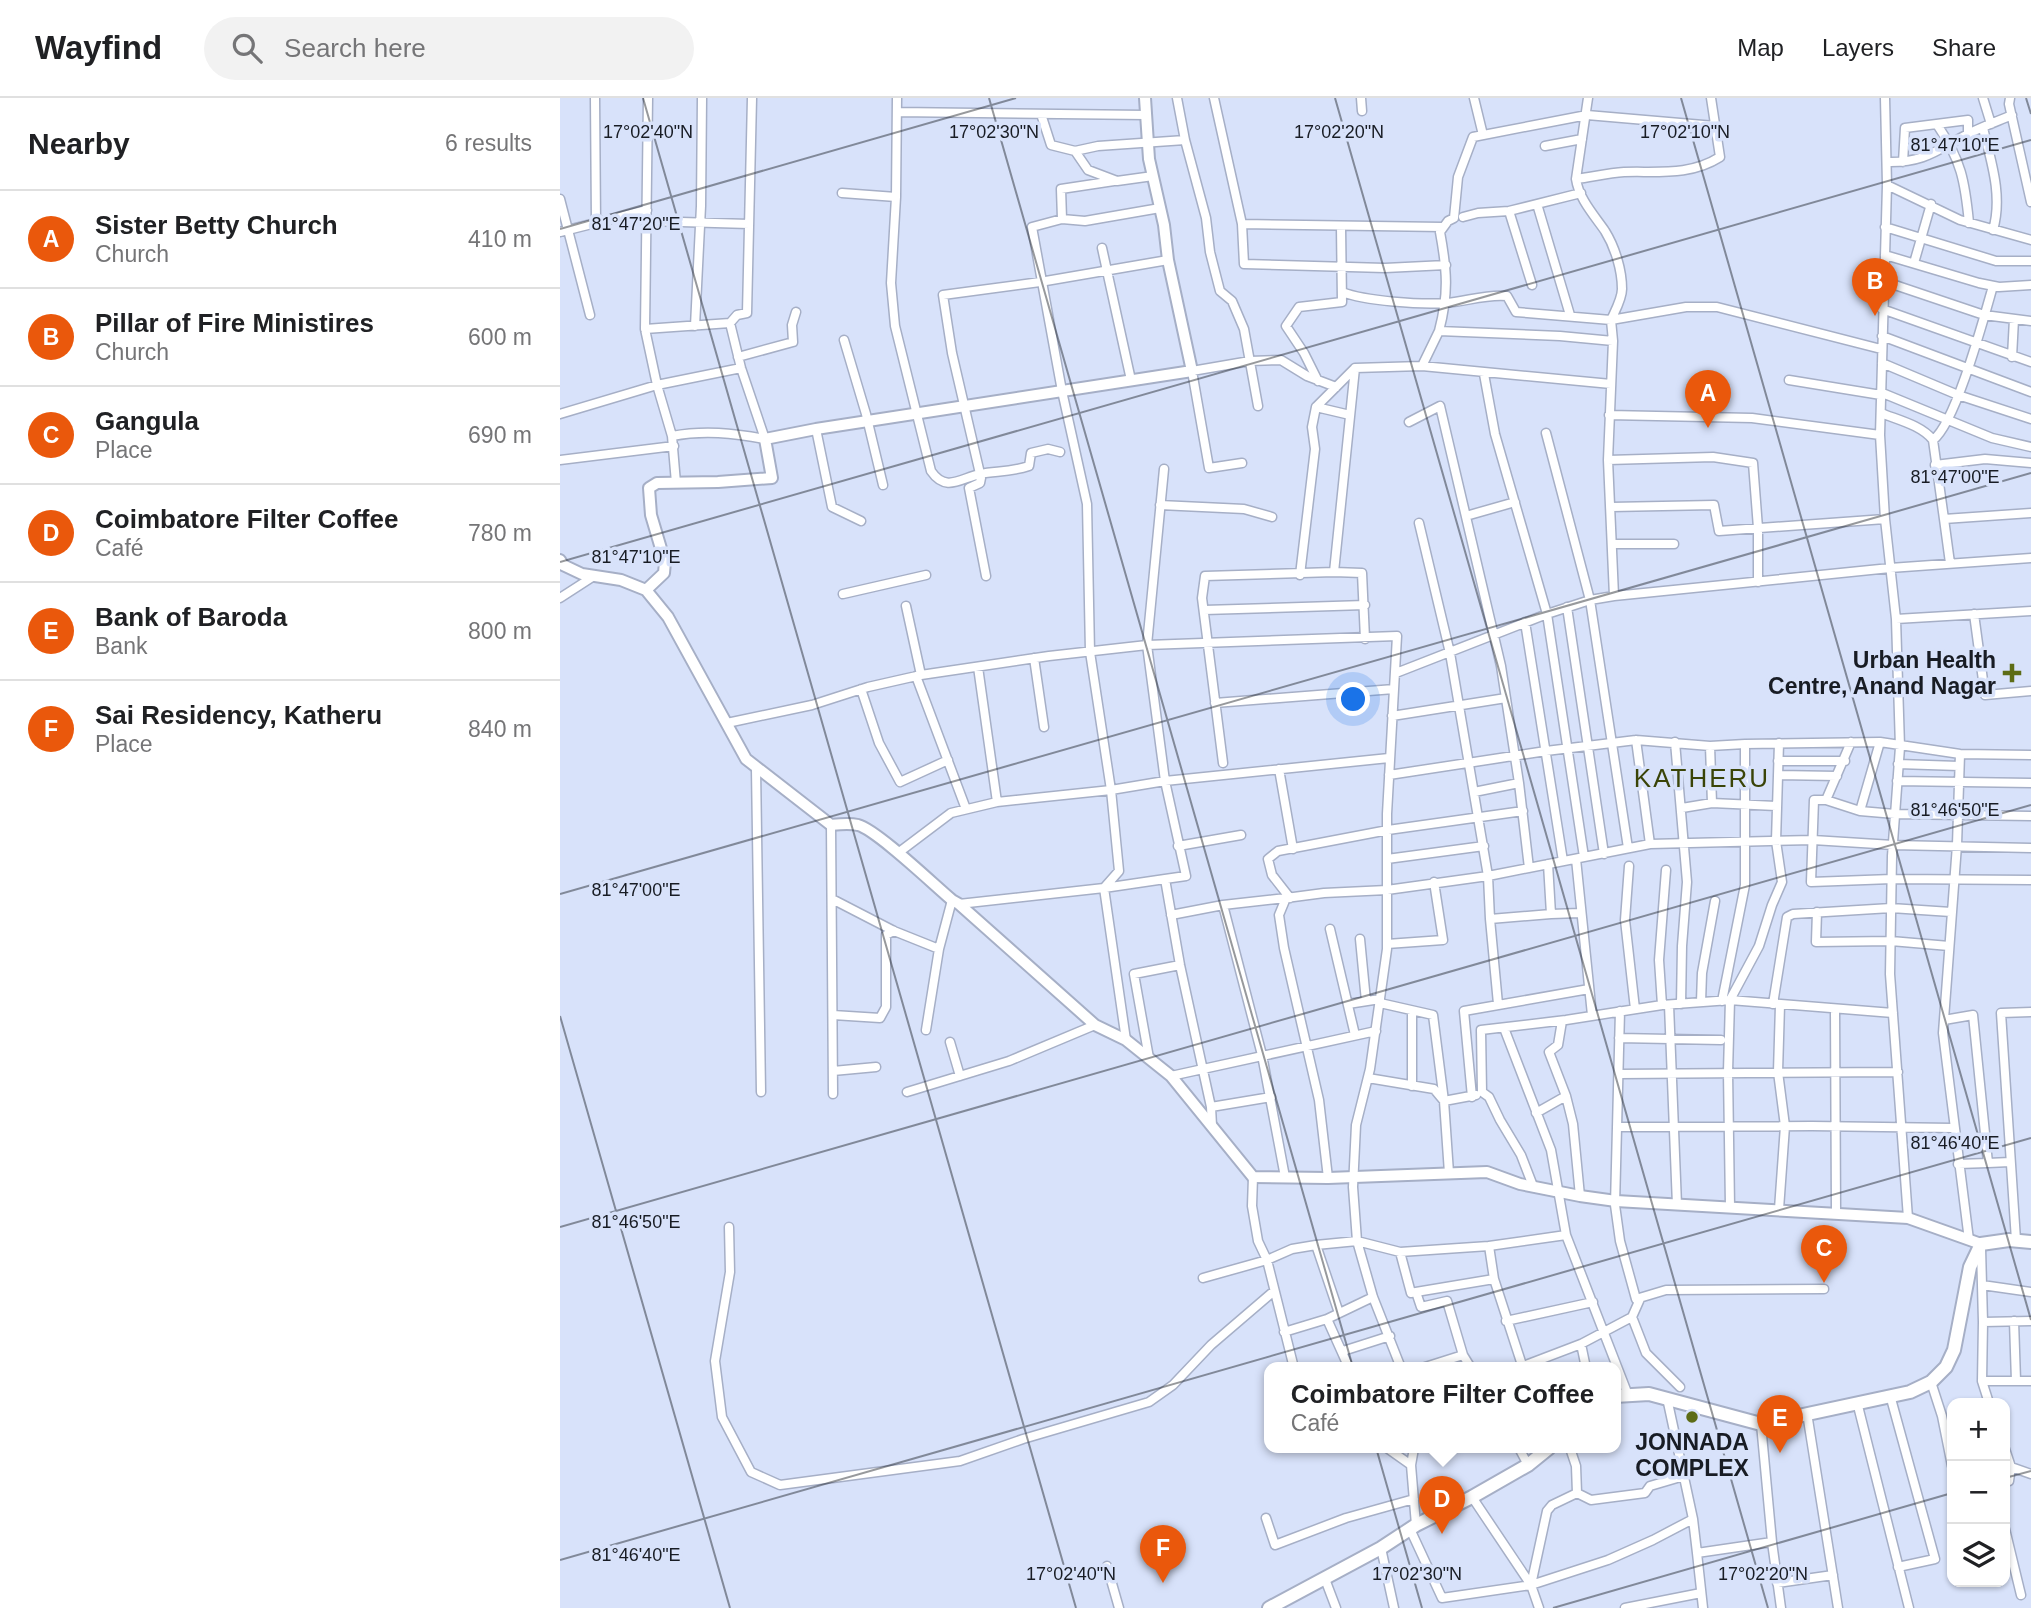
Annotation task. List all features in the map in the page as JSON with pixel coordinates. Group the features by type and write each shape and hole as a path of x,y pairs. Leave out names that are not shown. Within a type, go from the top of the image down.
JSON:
{"main road":[{"path":"646,590 664,573 665,562 652,516 649,488 657,483 772,478 765,439 1192,371 1149,159 1146,98"},
{"path":"560,560 563,565 582,575 621,580 646,590 668,617 746,758 756,769 831,825 861,825 956,902 1095,1025 1126,1040 1171,1076 1253,1177 1328,1178 1487,1172 1580,1196 1677,1205 1908,1218 1975,1242 2031,1242"},
{"path":"1622,1396 1649,1394 1761,1424 1910,1392 1931,1382 1946,1367 1954,1350 1975,1242"},
{"path":"1269,1608 1472,1497 1528,1465 1543,1453"}],"street":[{"path":"595,98 596,223"},
{"path":"648,98 645,329 672,436 676,483"},
{"path":"695,326 702,98"},
{"path":"645,329 730,324 737,315 747,313 752,98"},
{"path":"897,98 896,197 891,283 895,326 931,471 937,480 963,481 980,474 1030,466 1031,453 1048,449 1060,452"},
{"path":"1177,98 1206,218 1210,252 1220,291 1232,300 1244,328 1258,406"},
{"path":"1214,98 1242,224 1244,264 1385,268 1446,265"},
{"path":"1361,98 1362,111"},
{"path":"1474,98 1483,135"},
{"path":"1588,98 1576,179 1590,212 1606,233 1616,254 1622,290 1611,320 1613,341 1608,460 1614,596"},
{"path":"1576,179 1622,172 1685,171 1720,158 1711,98"},
{"path":"1885,98 1887,185 1880,435 1885,519 1896,619 1900,747 1893,845 1891,941 1893,1013 1908,1218"},
{"path":"1983,98 1998,212 1993,230"},
{"path":"2010,98 2031,202"},
{"path":"897,112 1146,115"},
{"path":"1041,114 1051,145 1075,151 1098,146 1185,140"},
{"path":"1422,366 1439,331 1446,303 1446,265 1440,232 1448,221 1454,218 1458,177 1473,137 1587,115 1715,126"},
{"path":"1887,162 1903,163 1930,156 1968,134 2012,115"},
{"path":"1903,163 1905,128 1938,126 1968,120 1968,134"},
{"path":"1938,126 1951,144 1961,166 1969,223"},
{"path":"1545,146 1582,139"},
{"path":"1075,151 1088,170 1117,181"},
{"path":"1062,219 1061,190 1153,176"},
{"path":"1887,185 1969,223 2031,240"},
{"path":"842,193 896,197"},
{"path":"1463,217 1509,211 1580,193"},
{"path":"560,199 564,231 590,315"},
{"path":"1537,204 1570,315"},
{"path":"1914,263 1931,204"},
{"path":"1126,1040 1104,888 1119,871 1111,790 1090,652 1087,504 1040,282 1032,227 1062,219 1085,222 1160,208"},
{"path":"564,231 647,209"},
{"path":"1509,211 1532,285"},
{"path":"647,221 749,224"},
{"path":"1242,224 1443,227"},
{"path":"1318,381 1286,326 1299,307 1342,302 1342,227"},
{"path":"1885,227 1922,237 1962,253 1996,261 2031,261"},
{"path":"1102,247 1131,380"},
{"path":"1885,255 1993,286 2031,285"},
{"path":"986,576 969,488 980,483 980,474 952,353 943,295 1168,260"},
{"path":"1883,281 1984,315 2031,321"},
{"path":"1933,440 1941,434 1958,395 1993,286"},
{"path":"1342,292 1359,299 1446,303 1495,295 1507,296 1516,312 1611,320 1686,307 1717,307 1881,349"},
{"path":"1882,309 2031,362"},
{"path":"738,357 793,342 792,325 796,312"},
{"path":"2012,357 2014,319"},
{"path":"672,436 724,432 765,439 741,368 730,324"},
{"path":"1439,331 1613,341"},
{"path":"1882,336 2031,392"},
{"path":"844,340 883,485"},
{"path":"1242,463 1209,468 1192,371 1250,361 1281,360 1318,381 1336,387"},
{"path":"1882,363 1958,395 2031,419"},
{"path":"1300,575 1315,449 1312,428 1316,407 1355,368 1422,366 1611,384"},
{"path":"560,414 657,385 741,368"},
{"path":"1334,572 1355,368"},
{"path":"1484,374 1495,434 1548,614 1569,748 1580,858 1580,914 1592,1014"},
{"path":"1789,380 1880,393 1992,438 2031,447"},
{"path":"1409,422 1440,406 1494,635 1515,755 1529,868"},
{"path":"1316,407 1350,415"},
{"path":"1881,413 1906,422 1928,434 1933,440 1950,564"},
{"path":"1609,415 1752,418 1880,435"},
{"path":"816,429 832,507 861,521"},
{"path":"1546,433 1590,600 1628,848"},
{"path":"560,460 674,446"},
{"path":"1608,460 1713,457 1752,463 1758,528 1758,582"},
{"path":"1936,464 1985,459 2031,463"},
{"path":"926,1030 939,949 956,902 1104,888 1186,876 1165,781 1147,645 1164,469"},
{"path":"1466,516 1515,502"},
{"path":"1160,505 1244,509 1272,517"},
{"path":"1611,507 1714,505 1719,531 1885,519"},
{"path":"1944,519 2031,513"},
{"path":"1419,523 1450,653 1484,846 1498,1004"},
{"path":"1612,544 1674,544"},
{"path":"1396,673 1525,622 1590,600 1890,568 2031,558"},
{"path":"1223,763 1202,598 1205,576 1362,573 1365,639"},
{"path":"844,594 926,575"},
{"path":"560,598 594,576"},
{"path":"1204,610 1365,605"},
{"path":"906,606 919,675 966,809"},
{"path":"1567,607 1604,854"},
{"path":"1896,619 2031,611"},
{"path":"1974,614 1985,695 2031,691"},
{"path":"1525,622 1563,861"},
{"path":"727,723 812,705 861,689 919,675 1034,658 1147,645 1397,636 1387,814 1387,944 1368,1078 1356,1125 1353,1177 1357,1241 1373,1297 1399,1362"},
{"path":"1034,658 1044,727"},
{"path":"978,667 997,802"},
{"path":"861,689 879,743 900,782 948,760"},
{"path":"1215,703 1394,690"},
{"path":"1392,716 1506,698"},
{"path":"1636,740 1650,844"},
{"path":"1389,775 1515,755 1636,740 1710,746 1880,742 1960,754 2031,755"},
{"path":"1675,742 1687,882 1681,1004"},
{"path":"1826,800 1852,742"},
{"path":"1860,811 1880,742"},
{"path":"1726,1000 1759,946 1782,883 1776,841 1779,743"},
{"path":"1730,1207 1726,1000 1745,885 1745,744"},
{"path":"1710,746 1712,803"},
{"path":"1960,754 1957,845 1943,1033 1958,1164 1982,1285 1982,1381 1987,1398"},
{"path":"898,853 951,813 997,802 1111,790 1165,781 1389,758"},
{"path":"1779,761 1845,761"},
{"path":"1898,764 1959,766"},
{"path":"756,769 761,1093"},
{"path":"1279,769 1293,849"},
{"path":"1778,775 1837,776"},
{"path":"1897,781 2031,783"},
{"path":"1474,792 1519,783"},
{"path":"2031,816 1895,814 1860,811 1826,800 1814,800 1811,882 1892,879 2031,880"},
{"path":"1682,808 1712,803 1776,806"},
{"path":"1288,898 1272,875 1268,859 1278,851 1388,830 1522,811"},
{"path":"831,825 833,1094"},
{"path":"1178,846 1241,835"},
{"path":"1171,915 1223,905 1324,893 1387,890 1488,876 1650,844 1813,840 2031,848"},
{"path":"1387,859 1484,846"},
{"path":"1548,864 1551,914"},
{"path":"1629,866 1625,920 1635,1009"},
{"path":"1666,870 1659,960 1671,1039 1677,1205"},
{"path":"1165,879 1180,965 1211,1107 1212,1126"},
{"path":"1387,944 1443,940 1434,882"},
{"path":"1288,898 1279,915 1319,1100 1328,1178"},
{"path":"832,899 894,931 939,949"},
{"path":"1701,1002 1702,973 1715,901"},
{"path":"1223,905 1262,1055 1285,1177"},
{"path":"1779,1209 1784,1126 1778,1072 1776,1004 1787,917 1793,914 1891,908 1951,912"},
{"path":"1817,912 1816,942 1891,941 1949,946"},
{"path":"1490,919 1580,914"},
{"path":"1330,929 1355,1035"},
{"path":"833,1015 880,1018 886,1007 886,934 894,931"},
{"path":"1360,939 1366,1001"},
{"path":"1149,1058 1134,974 1180,965"},
{"path":"1472,1097 1464,1011 1589,989"},
{"path":"1482,1093 1481,1030 1562,1021 1592,1014 1726,1000 1893,1013"},
{"path":"1348,1004 1380,1001 1433,1015 1444,1101 1449,1173"},
{"path":"1835,1009 1836,1213"},
{"path":"1412,1011 1412,1086"},
{"path":"1620,1012 1616,1200 1620,1241 1636,1299 1667,1290 1824,1289"},
{"path":"2016,1240 2001,1013 2031,1012"},
{"path":"1944,1020 1973,1015 1988,1163"},
{"path":"1562,1021 1558,1045 1549,1052 1566,1096 1573,1124 1580,1196"},
{"path":"907,1092 1009,1061 1095,1025"},
{"path":"1504,1028 1551,1150 1566,1235 1592,1301 1612,1362"},
{"path":"1171,1076 1376,1031"},
{"path":"1619,1038 1721,1040"},
{"path":"950,1042 960,1076"},
{"path":"833,1071 876,1067"},
{"path":"1619,1074 1898,1072"},
{"path":"1368,1078 1434,1089 1444,1101"},
{"path":"1444,1101 1482,1093"},
{"path":"1482,1093 1489,1097 1521,1155 1533,1186"},
{"path":"1536,1113 1566,1096"},
{"path":"1211,1107 1270,1097"},
{"path":"1617,1127 1953,1128"},
{"path":"1958,1164 2010,1162"},
{"path":"1253,1177 1252,1206 1258,1241 1267,1260 1292,1362"},
{"path":"729,1227 730,1272 715,1362 722,1417 751,1472 780,1486 960,1461 1023,1439 1149,1402 1173,1385 1211,1345 1274,1291"},
{"path":"1203,1278 1267,1260 1292,1249 1316,1245 1357,1241 1400,1251 1489,1246 1566,1235"},
{"path":"1316,1245 1339,1313"},
{"path":"1489,1246 1494,1279 1519,1362"},
{"path":"1400,1251 1411,1293 1494,1279"},
{"path":"1982,1285 2031,1292"},
{"path":"1416,1292 1421,1307 1447,1301 1467,1362"},
{"path":"1284,1332 1327,1319 1373,1297"},
{"path":"1531,1362 1581,1344 1632,1317 1640,1299"},
{"path":"1506,1321 1592,1301"},
{"path":"1632,1317 1646,1353 1680,1387"},
{"path":"1327,1319 1347,1362"},
{"path":"2014,1321 2015,1381"},
{"path":"1983,1322 2031,1321"},
{"path":"1343,1351 1390,1336"},
{"path":"1581,1344 1585,1362"},
{"path":"1441,1362 1463,1355"},
{"path":"1982,1381 2031,1381"},
{"path":"1931,1382 1951,1461"},
{"path":"1890,1395 1935,1559 1898,1567"},
{"path":"1667,1398 1693,1519 1703,1608"},
{"path":"1857,1402 1909,1608"},
{"path":"1807,1413 1838,1608"},
{"path":"1761,1424 1781,1608"},
{"path":"1394,1453 1411,1465"},
{"path":"1413,1453 1413,1527 1442,1598 1531,1585 1608,1560 1693,1519"},
{"path":"1522,1453 1528,1465"},
{"path":"1572,1453 1576,1466 1577,1493"},
{"path":"2009,1461 2010,1474"},
{"path":"2011,1467 2031,1474"},
{"path":"1577,1493 1591,1500 1645,1493 1650,1486 1684,1476"},
{"path":"1531,1585 1547,1511 1552,1505 1577,1493"},
{"path":"1472,1497 1531,1585 1539,1608"},
{"path":"1266,1518 1275,1545 1346,1518 1414,1499"},
{"path":"1697,1553 1772,1542"},
{"path":"1381,1548 1394,1608"},
{"path":"2010,1550 2021,1595"},
{"path":"1107,1566 1119,1608"},
{"path":"1777,1583 1833,1575"},
{"path":"1325,1579 1336,1608"},
{"path":"1625,1608 1701,1592"}],"place":[{"name":"Pillar of Fire Ministires","path":"1875,316"},
{"name":"Sister Betty Church","path":"1708,428"},
{"name":"Urban Health Centre, Anand Nagar","path":"2012,673"},
{"name":"Gangula","path":"1824,1283"},
{"name":"JONNADA COMPLEX","path":"1692,1417"},
{"name":"Bank of Baroda","path":"1780,1453"},
{"name":"Coimbatore Filter Coffee","path":"1442,1534"},
{"name":"Sai Residency, Katheru","path":"1163,1583"}],"district":[{"name":"KATHERU","path":"1702,778"}]}
